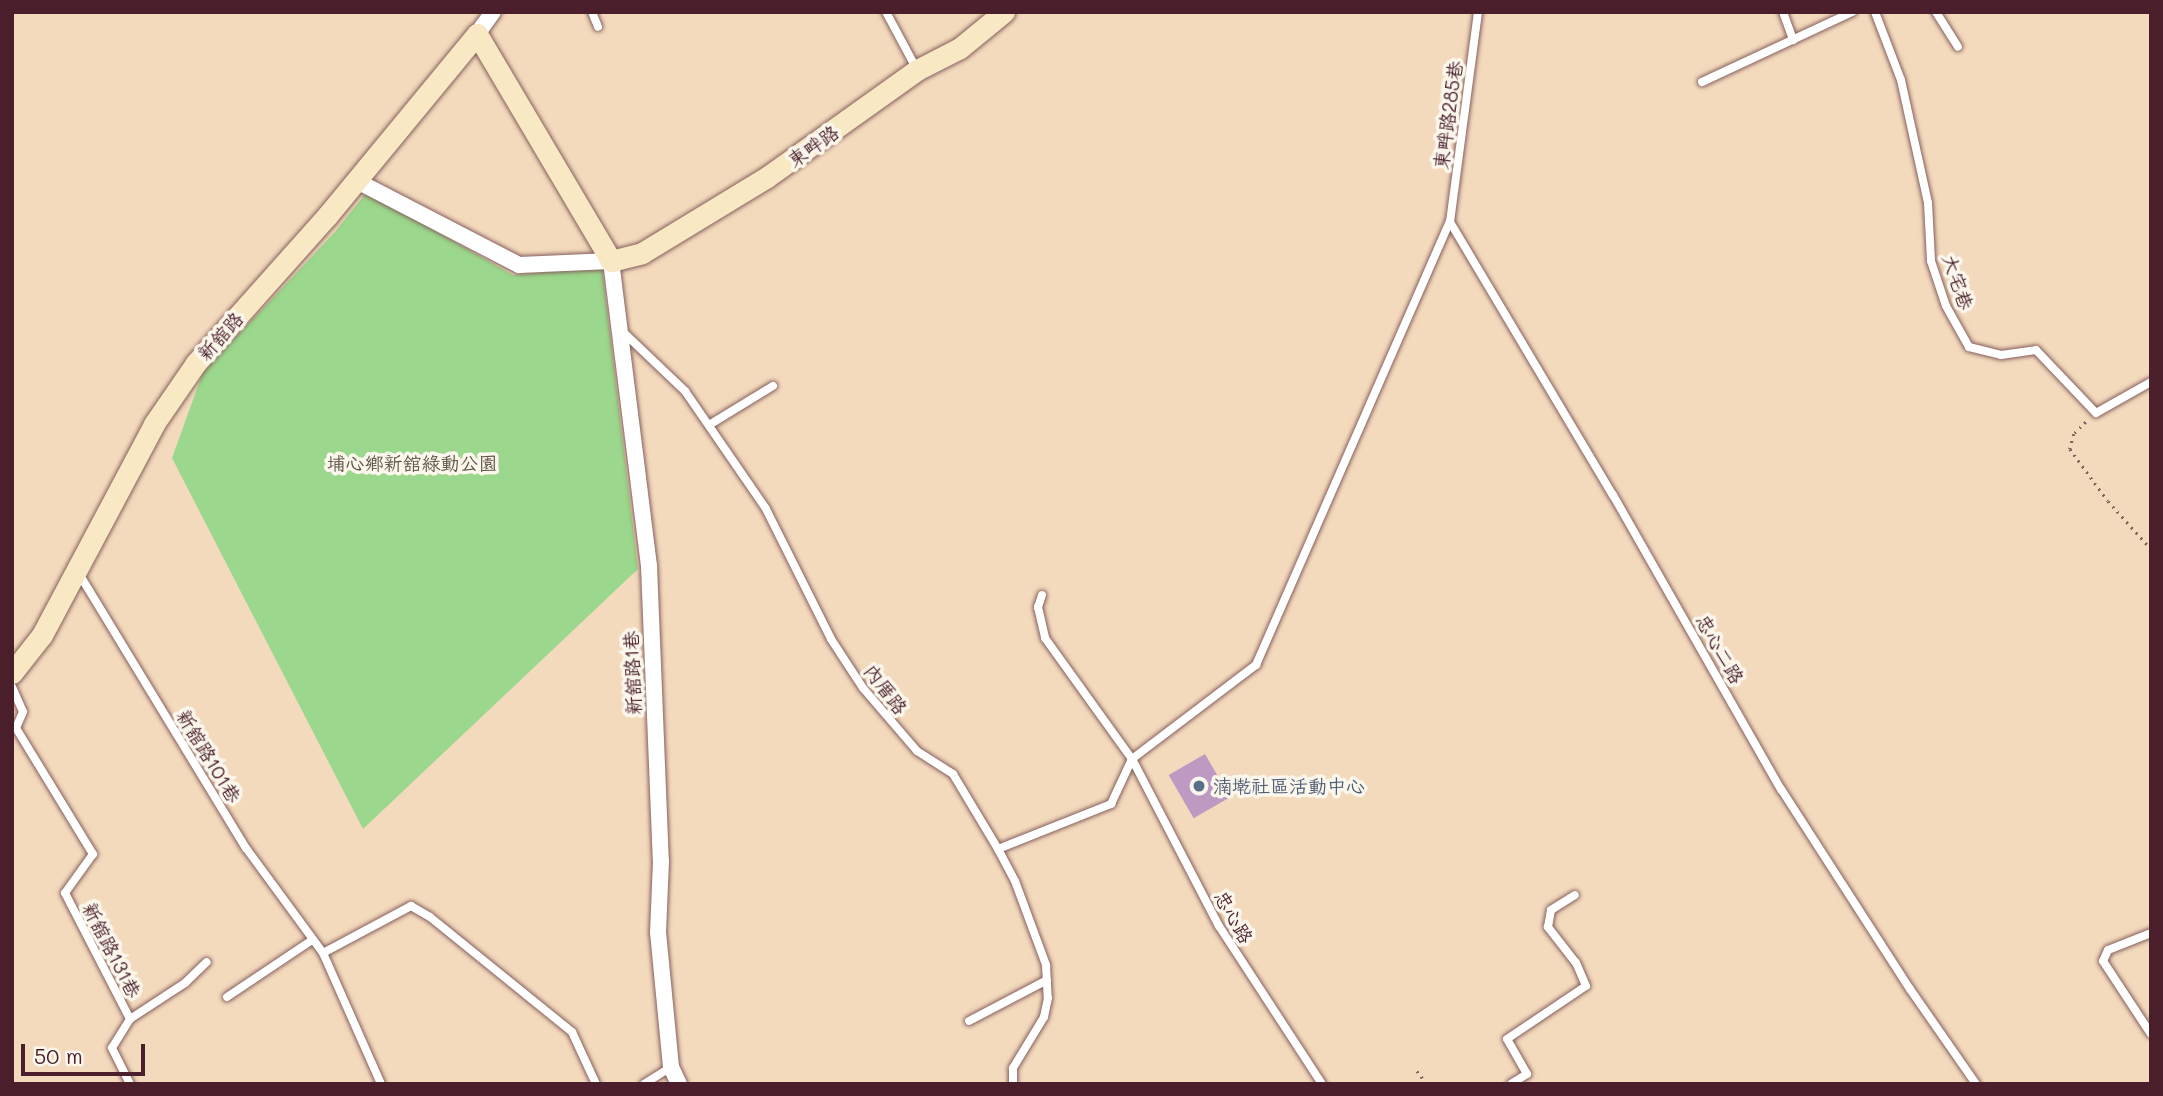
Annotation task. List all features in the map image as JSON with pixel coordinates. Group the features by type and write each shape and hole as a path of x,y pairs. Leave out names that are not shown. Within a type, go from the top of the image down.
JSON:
{"street":[{"path":"355,180 519,265 611,261 477,34 492,12"},
{"name":"東畔路","path":"611,261 642,253 756,184 917,70 960,48 1004,12"},
{"name":"新舘路","path":"12,673 41,635 154,424 196,363 327,216 477,34"},
{"name":"新舘路1巷","path":"611,261 649,566 661,861 658,932 671,1067 679,1084"}],"lane":[{"path":"592,12 598,27"},
{"path":"886,12 917,70"},
{"name":"東畔路285巷","path":"1132,759 1256,664 1450,222 1478,12"},
{"path":"1783,12 1793,40"},
{"path":"1702,82 1852,12"},
{"name":"大宅巷","path":"1875,12 1901,80 1928,203 1931,261 1946,306 1969,347 2001,355 2036,349 2096,413"},
{"path":"1936,12 1958,47"},
{"name":"忠心二路","path":"1450,222 1613,495 1782,789 1910,989 1976,1084"},
{"name":"內厝路","path":"620,328 685,391 766,509 831,639 863,688 916,751 953,774 998,849 1035,932 1046,965 1047,980 1048,998 1044,1017 1013,1068 1013,1084"},
{"path":"2096,413 2151,383"},
{"path":"709,425 773,386"},
{"name":"新舘路101巷","path":"76,569 246,848 323,953 381,1084"},
{"name":"忠心路","path":"1042,595 1038,607 1045,638 1132,759 1219,926 1322,1084"},
{"name":"新舘路131巷","path":"12,687 23,712 14,732 93,854 65,894 130,1018 112,1048 130,1084"},
{"path":"998,849 1111,804 1132,759"},
{"path":"1511,1084 1527,1074 1507,1039 1586,986 1576,963 1548,927 1550,910 1575,895"},
{"path":"323,953 411,906 430,917 572,1032 596,1084"},
{"path":"2151,933 2108,950 2103,961 2151,1034"},
{"path":"227,997 312,940"},
{"path":"130,1018 185,984 207,962"},
{"path":"969,1021 1047,980"},
{"path":"644,1084 671,1067"}],"path":[{"path":"2096,413 2074,434 2070,449 2108,501 2151,549"},
{"path":"1416,1070 1427,1084"}],"green space":[{"name":"埔心鄉新舘綠動公園","path":"367,192 513,275 602,267 638,569 363,829 172,458 203,372 334,233"}],"building":[{"name":"湳墘社區活動中心","path":"1205,754 1230,797 1194,818 1169,775"}],"place":[{"name":"湳墘社區活動中心","path":"1199,786"}]}
